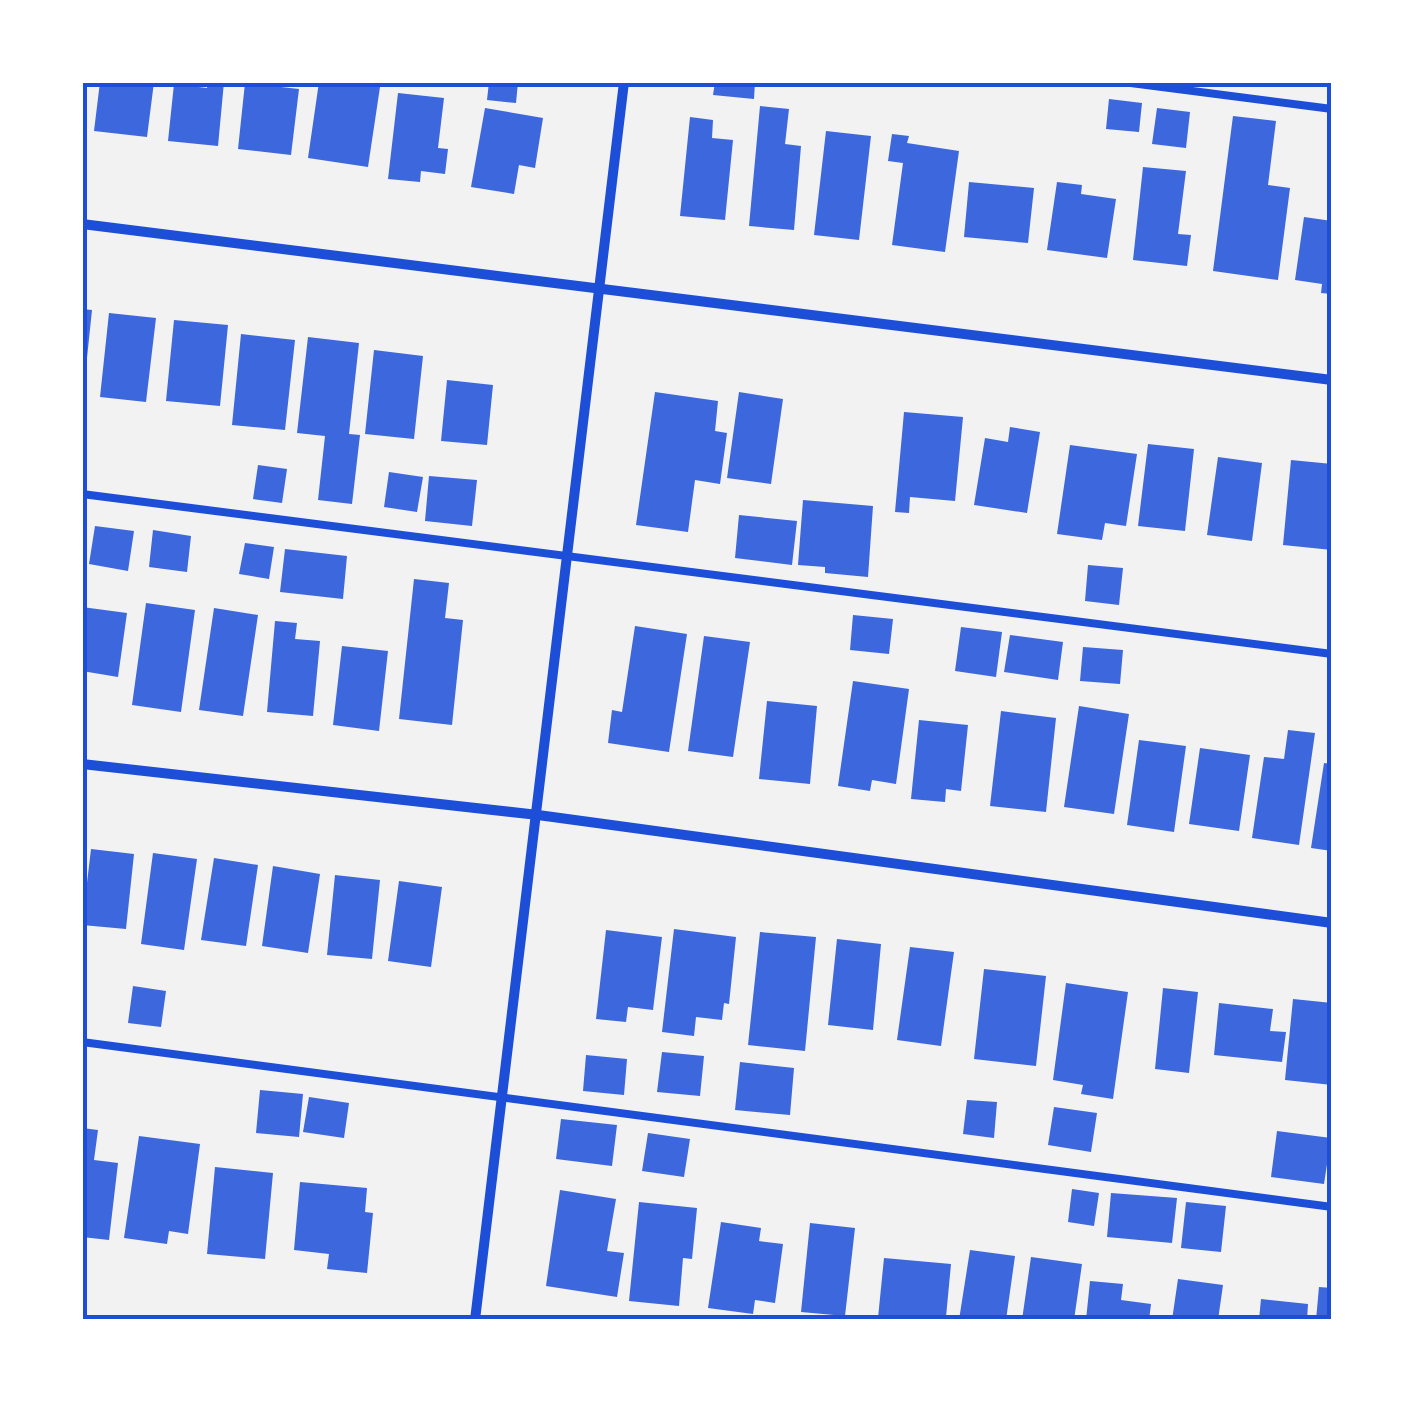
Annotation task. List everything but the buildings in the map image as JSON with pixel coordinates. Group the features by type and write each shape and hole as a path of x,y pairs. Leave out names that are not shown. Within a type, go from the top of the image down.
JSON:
{"street":[{"path":"476,1320 624,82"},
{"path":"82,224 1332,380"},
{"path":"82,764 538,815 1332,923"}],"lane":[{"path":"1124,82 1332,109"},
{"path":"82,494 1332,654"},
{"path":"82,1042 502,1094 1332,1207"}]}
